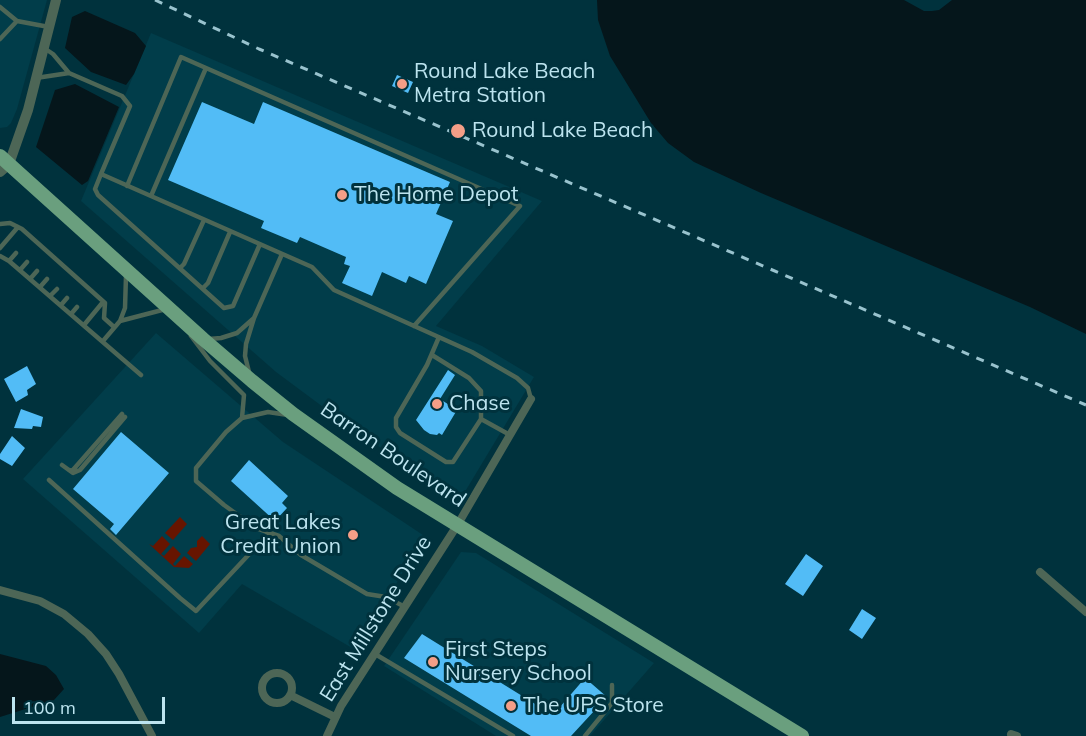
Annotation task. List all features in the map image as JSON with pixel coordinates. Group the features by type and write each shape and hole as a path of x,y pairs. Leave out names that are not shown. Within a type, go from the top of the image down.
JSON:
{"main road":[{"name":"Barron Boulevard","path":"3,164 125,268 203,339 297,417 397,488 802,736"}],"street":[{"path":"3,164 28,110 56,0"},
{"name":"East Millstone Drive","path":"327,736 335,717 458,524 531,399"},
{"path":"1040,572 1086,612"},
{"path":"0,591 40,601 64,614 88,634 106,654 119,674 150,736"},
{"path":"290,695 335,717"}],"lane":[{"path":"0,8 17,21 50,27"},
{"path":"0,39 17,21"},
{"path":"44,48 53,54 69,73 122,96 130,106 95,189 98,195 224,308 233,306 260,244"},
{"path":"127,186 181,57 520,206 414,326"},
{"path":"151,196 206,68"},
{"path":"36,78 69,73"},
{"path":"101,174 312,267 334,290 472,352 517,378 528,388 531,399"},
{"path":"180,268 204,220"},
{"path":"0,224 18,227 51,254 103,302 104,318 114,327"},
{"path":"0,248 18,227"},
{"path":"203,288 207,284 230,231"},
{"path":"24,243 30,236"},
{"path":"35,252 41,246"},
{"path":"9,261 16,253"},
{"path":"45,261 51,254"},
{"path":"252,381 245,356 254,318 282,254"},
{"path":"0,256 20,270 141,375"},
{"path":"20,270 27,262"},
{"path":"55,269 60,263"},
{"path":"103,341 120,321 125,308 127,294 125,268"},
{"path":"30,279 37,271"},
{"path":"66,279 71,273"},
{"path":"40,287 47,279"},
{"path":"76,288 81,282"},
{"path":"50,296 57,289"},
{"path":"86,297 91,291"},
{"path":"61,305 67,298"},
{"path":"84,325 103,302"},
{"path":"71,314 77,307"},
{"path":"120,321 143,314 171,310 210,361 244,395 242,418"},
{"path":"203,339 221,338 237,333 254,318"},
{"path":"432,355 469,378 481,391 481,419 453,462 446,462 400,433 396,427 396,418 432,355 439,337"},
{"path":"297,417 268,412 242,418 226,432 196,468 196,481 256,528 279,536 301,555 367,594 386,597 405,607"},
{"path":"62,465 73,473 80,470 124,416"},
{"path":"481,419 510,435"},
{"path":"49,480 196,610 269,532"},
{"path":"375,654 513,736"},
{"path":"585,736 612,703 612,685"}],"shaded area":[{"path":"0,0 47,0 17,109 11,123 7,127 0,128"},
{"path":"597,0 904,0 924,11 932,11 939,10 952,0 1086,0 1086,334 1030,307 761,193 694,162 668,143 651,123 610,56 598,20"},
{"path":"85,11 135,33 146,46 134,74 126,85 91,72 65,48 72,17"},
{"path":"151,33 542,201 436,326 482,346 534,377 466,490 452,496 350,427 276,372 81,201"},
{"path":"75,84 119,107 88,181 82,185 36,147 55,90"},
{"path":"156,333 283,442 423,535 359,652 242,584 199,633 23,479"},
{"path":"180,517 187,524 173,540 165,533"},
{"path":"162,536 170,544 161,554 164,556 173,546 181,554 173,564 175,566 184,556 193,564 189,568 174,567 149,544 153,546"},
{"path":"202,536 210,544 196,561 187,553 191,548 197,547 197,541"},
{"path":"461,552 476,553 654,663 590,736 496,736 384,666"},
{"path":"0,654 46,666 56,675 64,689 54,700 0,717"}],"building":[{"path":"397,75 413,82 408,93 392,86"},
{"name":"The Home Depot","path":"202,102 254,124 263,102 450,182 436,214 453,221 426,284 409,276 406,283 382,272 372,296 342,283 350,266 344,264 346,257 300,237 297,243 261,228 264,221 168,180"},
{"path":"27,366 36,384 27,390 28,395 16,402 4,379"},
{"name":"Chase","path":"448,370 455,375 440,399 457,410 442,435 430,434 416,420"},
{"path":"21,409 43,417 41,427 14,428"},
{"path":"121,432 169,473 116,535 110,529 114,524 73,489"},
{"path":"12,436 25,448 12,466 0,459 0,454"},
{"path":"249,460 288,496 282,503 287,508 275,521 231,481"},
{"path":"806,554 823,566 803,596 785,584"},
{"path":"862,609 876,618 862,639 849,630"},
{"path":"422,634 553,715 585,678 607,697 571,736 531,736 404,658"}],"railway":[{"path":"155,0 259,49 1086,405"}],"place":[{"name":"Round Lake Beach Metra Station","path":"402,84"},
{"name":"Round Lake Beach","path":"458,131"},
{"name":"The Home Depot","path":"342,195"},
{"name":"Chase","path":"437,404"},
{"name":"Great Lakes Credit Union","path":"353,535"},
{"name":"First Steps Nursery School","path":"433,662"},
{"name":"The UPS Store","path":"511,706"}]}
